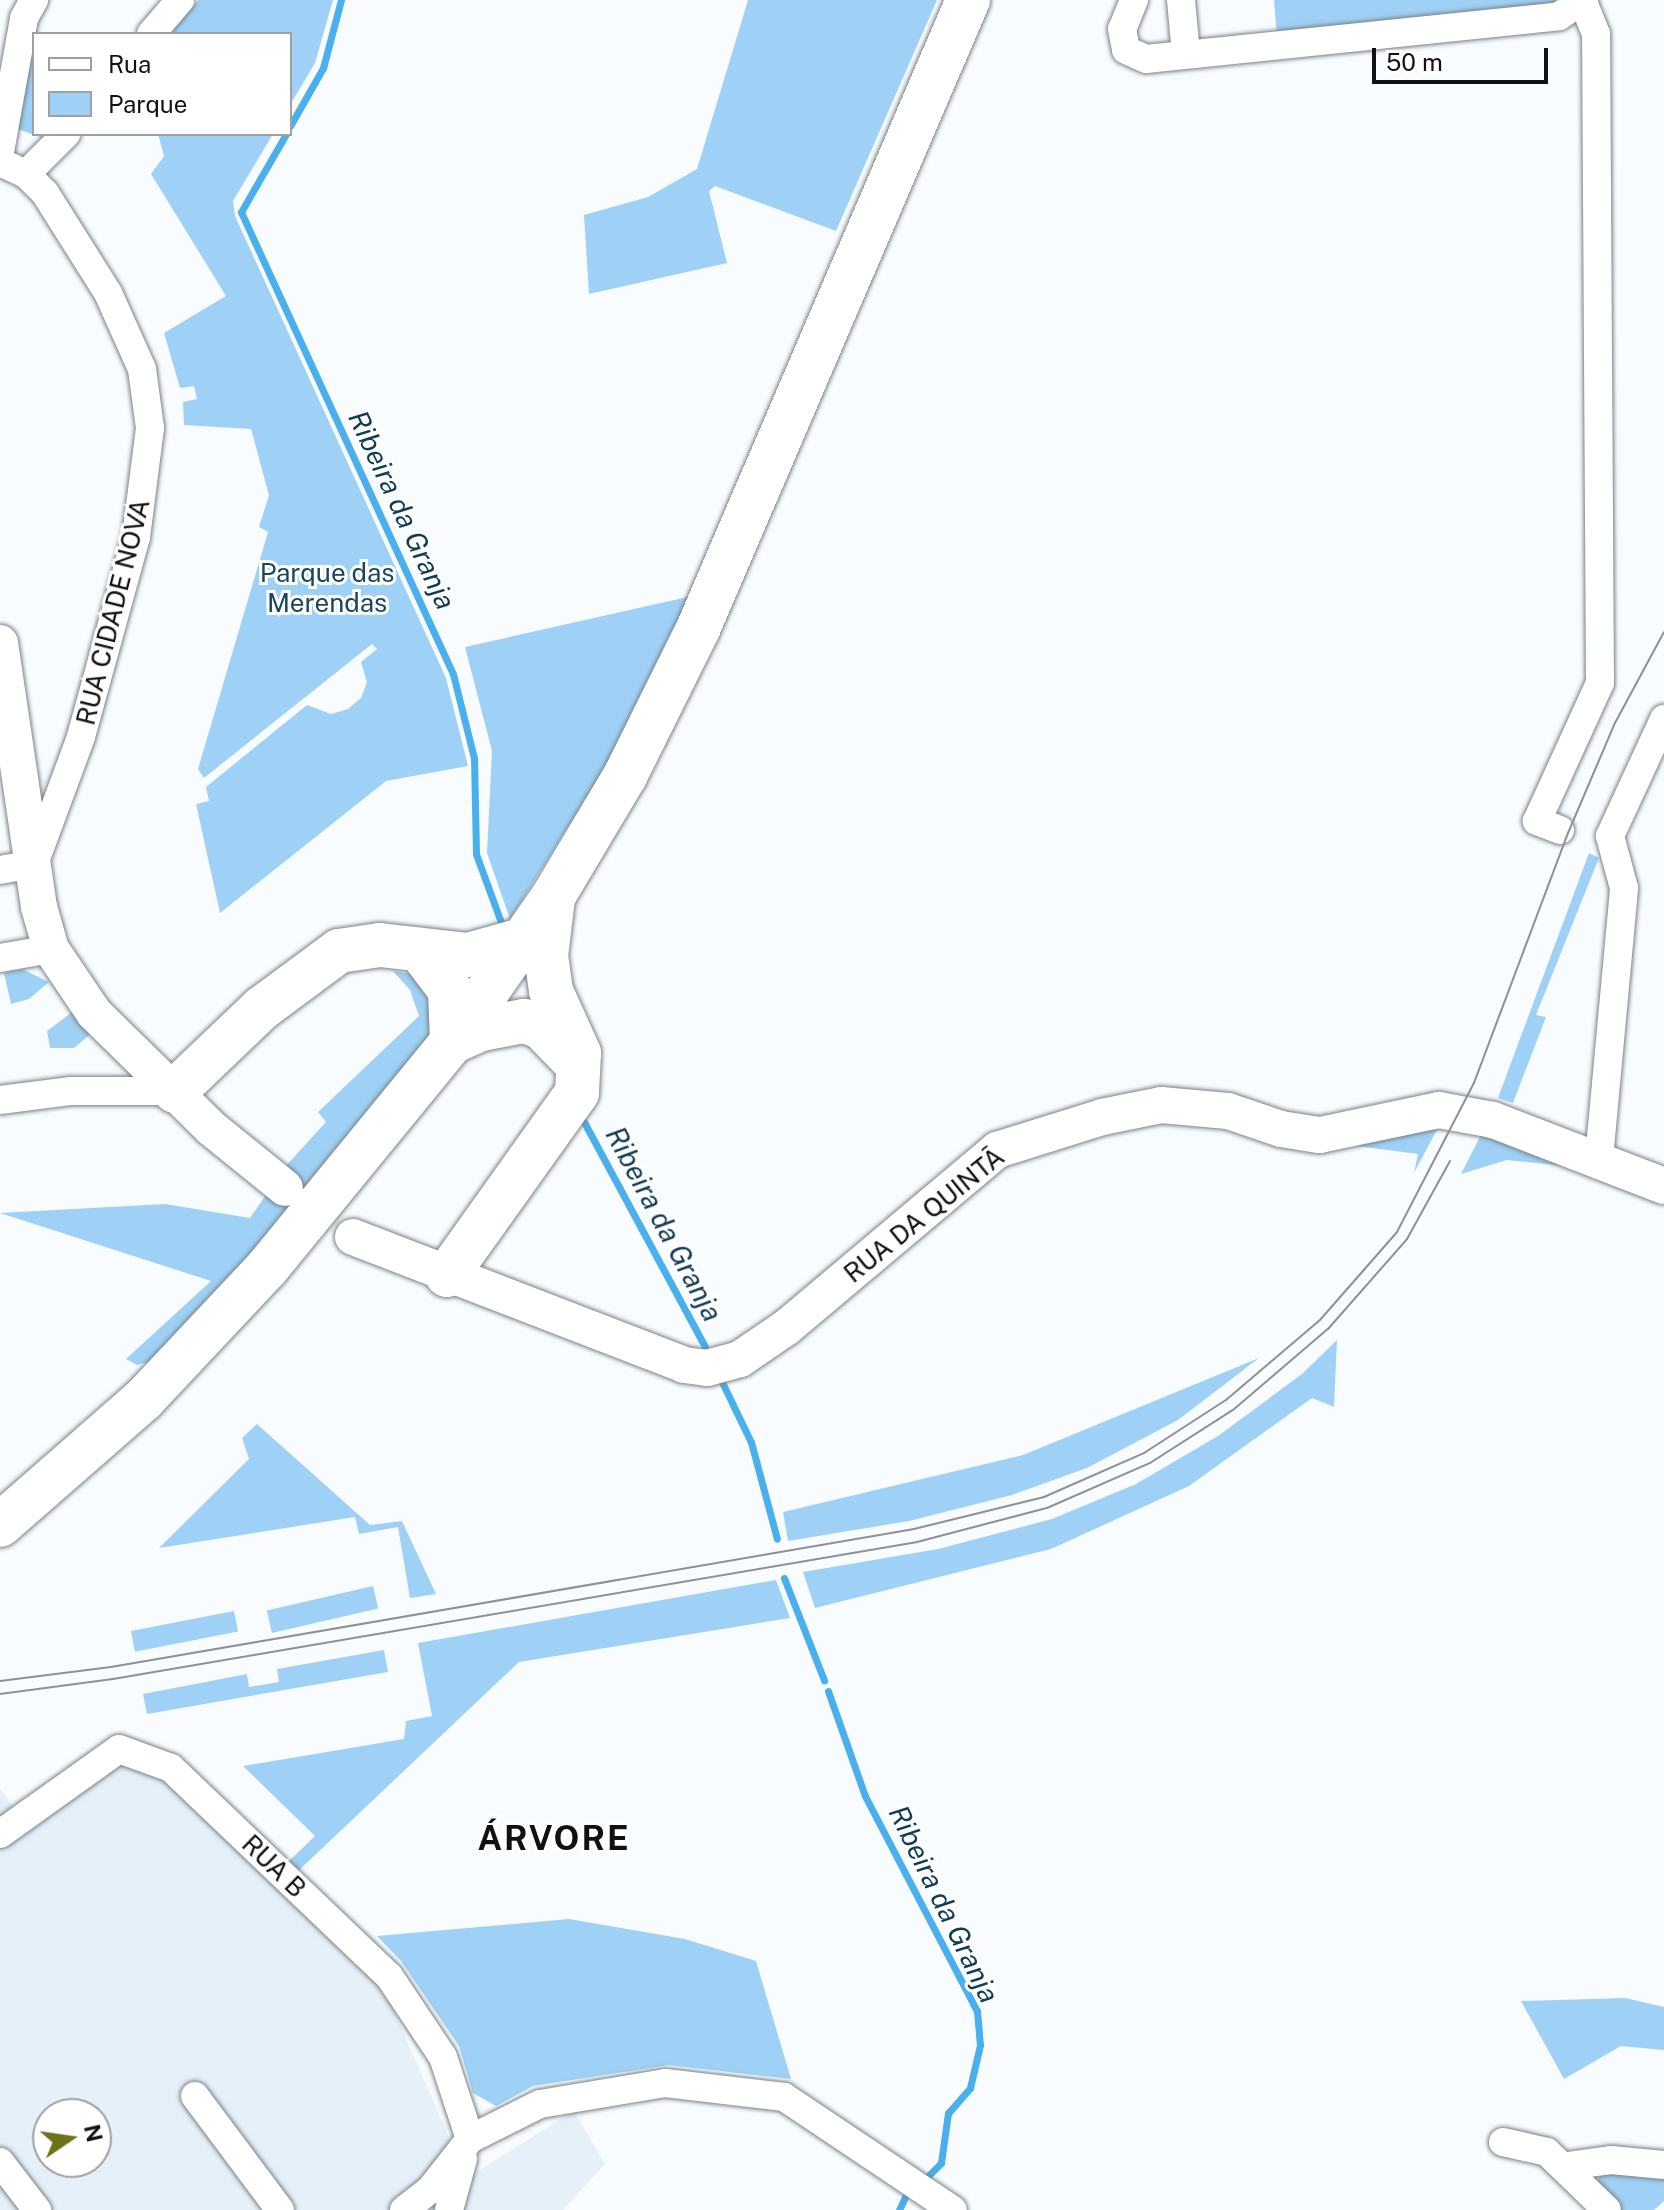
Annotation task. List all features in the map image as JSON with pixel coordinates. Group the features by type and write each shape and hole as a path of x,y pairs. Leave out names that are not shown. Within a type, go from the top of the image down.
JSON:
{"main road":[{"path":"0,1525 143,1400 257,1279 452,1042 554,895 625,776 698,629 968,0"},
{"path":"447,1275 567,1111 580,1069 575,1040 551,991 546,956 554,895"},
{"path":"175,1091 262,1008 339,951 370,945 422,953 468,955 522,940"},
{"path":"422,953 450,990 452,1042"},
{"path":"452,1042 481,1029 524,1021 541,1027 580,1069"}],"street":[{"path":"0,152 24,18 34,0"},
{"path":"153,32 180,0"},
{"path":"1134,0 1122,29 1126,50 1146,59 1559,16 1584,2 1596,34 1600,683 1537,821 1560,830"},
{"path":"1181,0 1186,54"},
{"path":"26,174 64,136"},
{"name":"RUA CIDADE NOVA","path":"0,162 26,174 45,193 108,293 142,369 150,428 146,478 125,579 81,737 17,867"},
{"path":"0,643 17,867 51,949 94,1013 211,1128 285,1188"},
{"path":"1599,1159 1603,1066 1624,888 1604,846 1664,719"},
{"path":"0,958 51,949"},
{"path":"1,1096 71,1091 175,1091"},
{"name":"RUA DA QUINTÃ","path":"353,1237 684,1365 707,1368 740,1359 787,1327 997,1150 1102,1117 1161,1105 1215,1110 1320,1135 1439,1110 1493,1120 1664,1186"},
{"name":"RUA B","path":"0,1834 119,1749 171,1768 389,1976 443,2057 470,2139"},
{"path":"404,2210 430,2190 470,2139 540,2104 665,2083 784,2097 953,2210"},
{"path":"195,2096 280,2210"},
{"path":"449,2210 470,2139"},
{"path":"1503,2142 1547,2152 1567,2166 1607,2210"},
{"path":"1567,2166 1611,2160 1664,2165"},
{"path":"0,2162 37,2210"}],"shaded area":[{"path":"125,1764 157,1771 386,1993 467,2178 574,2111 605,2164 563,2210 0,2210 0,1789 27,1825 98,1773"}],"green space":[{"path":"199,0 333,0 315,63 292,102 292,32 169,32"},
{"path":"748,0 937,0 836,231 715,186 709,191 727,263 589,294 584,215 648,197 697,169"},
{"path":"1274,0 1563,0 1554,8 1277,37"},
{"path":"32,39 32,134 15,128"},
{"name":"Parque das Merendas","path":"159,136 272,136 233,201 235,216 446,678 468,766 386,781 220,913 196,804 209,801 206,787 307,705 331,714 348,709 361,698 367,682 361,662 377,649 372,644 204,778 198,769 268,532 259,527 269,495 251,429 184,425 183,402 197,399 194,386 180,388 164,333 226,296 151,174 164,156"},
{"path":"692,596 608,763 510,919 487,853 492,751 465,647"},
{"path":"1589,853 1599,858 1536,1015 1546,1017 1513,1103 1498,1098"},
{"path":"22,969 49,982 29,999 11,1004 4,973"},
{"path":"393,971 417,975 436,997 431,1038 315,1186 152,1361 137,1365 126,1359 211,1281 0,1213 165,1204 250,1218 285,1167 326,1122 318,1112 419,1016 410,990"},
{"path":"75,1010 94,1031 74,1048 50,1048 47,1031"},
{"path":"1439,1126 1414,1173 1418,1154 1349,1145"},
{"path":"1484,1129 1591,1169 1507,1160 1461,1174"},
{"path":"1337,1340 1334,1407 1312,1398 1189,1486 1051,1549 815,1608 803,1572 938,1549 1052,1519 1136,1484 1218,1436 1302,1374"},
{"path":"1259,1358 1178,1420 1087,1468 1012,1495 909,1521 788,1541 783,1512 1023,1455"},
{"path":"257,1424 370,1525 402,1521 436,1594 410,1598 398,1527 359,1534 355,1517 159,1548 249,1459 242,1438"},
{"path":"776,1580 790,1618 519,1662 296,1873 286,1864 315,1836 243,1766 404,1739 406,1721 432,1716 418,1643"},
{"path":"373,1586 378,1608 272,1633 267,1611"},
{"path":"234,1611 238,1632 135,1652 131,1631"},
{"path":"384,1650 388,1672 147,1714 143,1694 247,1674 249,1687 279,1682 277,1669"},
{"path":"569,1919 685,1939 756,1961 791,2079 669,2065 533,2086 496,2106 473,2093 459,2046 401,1961 377,1936"},
{"path":"1625,1998 1664,2007 1664,2050 1621,2046 1564,2079 1521,2001"},
{"path":"1600,2174 1664,2174 1664,2201 1654,2210 1619,2210 1598,2183"}],"waterway":[{"name":"Ribeira da Granja","path":"292,122 323,68 341,0"},
{"name":"Ribeira da Granja","path":"285,136 241,212 453,674 474,758 476,854 502,925"},
{"name":"Ribeira da Granja","path":"584,1122 705,1347"},
{"name":"Ribeira da Granja","path":"720,1378 751,1442 777,1539"},
{"name":"Ribeira da Granja","path":"784,1578 824,1680"},
{"name":"Ribeira da Granja","path":"828,1691 865,1796 977,2011 980,2045 970,2088 948,2113 941,2163 927,2177"},
{"name":"Ribeira da Granja","path":"899,2210 906,2195"}],"tram line":[{"path":"0,1681 111,1667 914,1529 1044,1497 1144,1453 1226,1400 1320,1320 1397,1232 1474,1083 1568,833 1615,723 1664,632"},
{"path":"0,1694 113,1679 917,1542 1047,1508 1150,1463 1233,1410 1328,1329 1407,1239 1450,1161"}],"district":[{"name":"ÁRVORE","path":"554,1839"}]}
